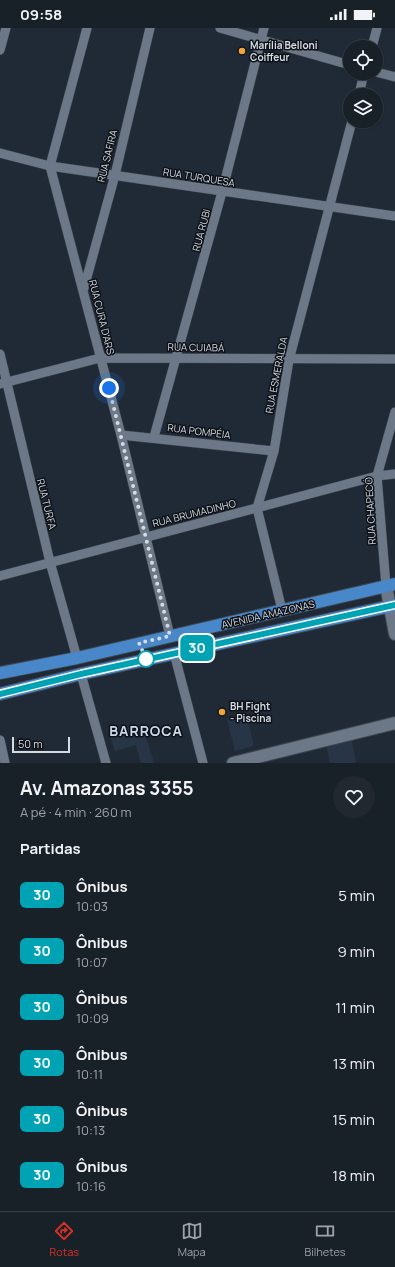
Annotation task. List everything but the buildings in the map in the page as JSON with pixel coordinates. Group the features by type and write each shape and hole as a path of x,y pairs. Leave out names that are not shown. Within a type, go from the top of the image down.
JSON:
{"main road":[{"name":"AVENIDA AMAZONAS","path":"0,674 77,658 391,585"},
{"name":"AVENIDA AMAZONAS","path":"0,694 81,674 392,605"}],"street":[{"path":"0,50 6,28"},
{"path":"50,166 87,28"},
{"name":"RUA SAFIRA","path":"84,289 115,175 150,28"},
{"path":"220,28 262,38 343,63"},
{"name":"RUA RUBI","path":"154,437 178,357 264,28"},
{"path":"374,40 378,28"},
{"path":"383,74 395,77"},
{"name":"RUA ESMERALDA","path":"257,508 274,451 288,360 350,128"},
{"name":"RUA TURQUESA","path":"0,153 50,166 395,216"},
{"name":"RUA CURA D'ARS","path":"50,166 84,289 170,636"},
{"name":"RUA TURFA","path":"0,354 3,383 77,658"},
{"name":"RUA CUIABÁ","path":"3,383 100,358 178,357 288,360 395,359"},
{"name":"RUA CHAPECÓ","path":"391,585 377,476 395,412"},
{"name":"RUA POMPÉIA","path":"121,435 154,437 274,451"},
{"name":"RUA BRUMADINHO","path":"0,576 377,476 395,474"},
{"path":"257,508 282,610"},
{"path":"391,585 395,634"},
{"path":"174,653 203,763"},
{"path":"81,674 106,763"},
{"path":"233,763 395,723"},
{"path":"0,740 5,763"}],"shaded area":[{"path":"246,714 254,746 235,751 227,719"},
{"path":"142,724 154,763 141,763 136,745 115,751 109,732"},
{"path":"352,741 356,763 330,763 326,746"}],"bus line":[{"name":"30","path":"0,694 81,674 395,605"}],"place":[{"name":"Marília Belloni Coiffeur","path":"242,51"},
{"name":"BH Fight - Piscina","path":"222,712"}],"district":[{"name":"BARROCA","path":"146,730"}],"route":[{"path":"109,388 170,636 139,643 146,659"}]}
